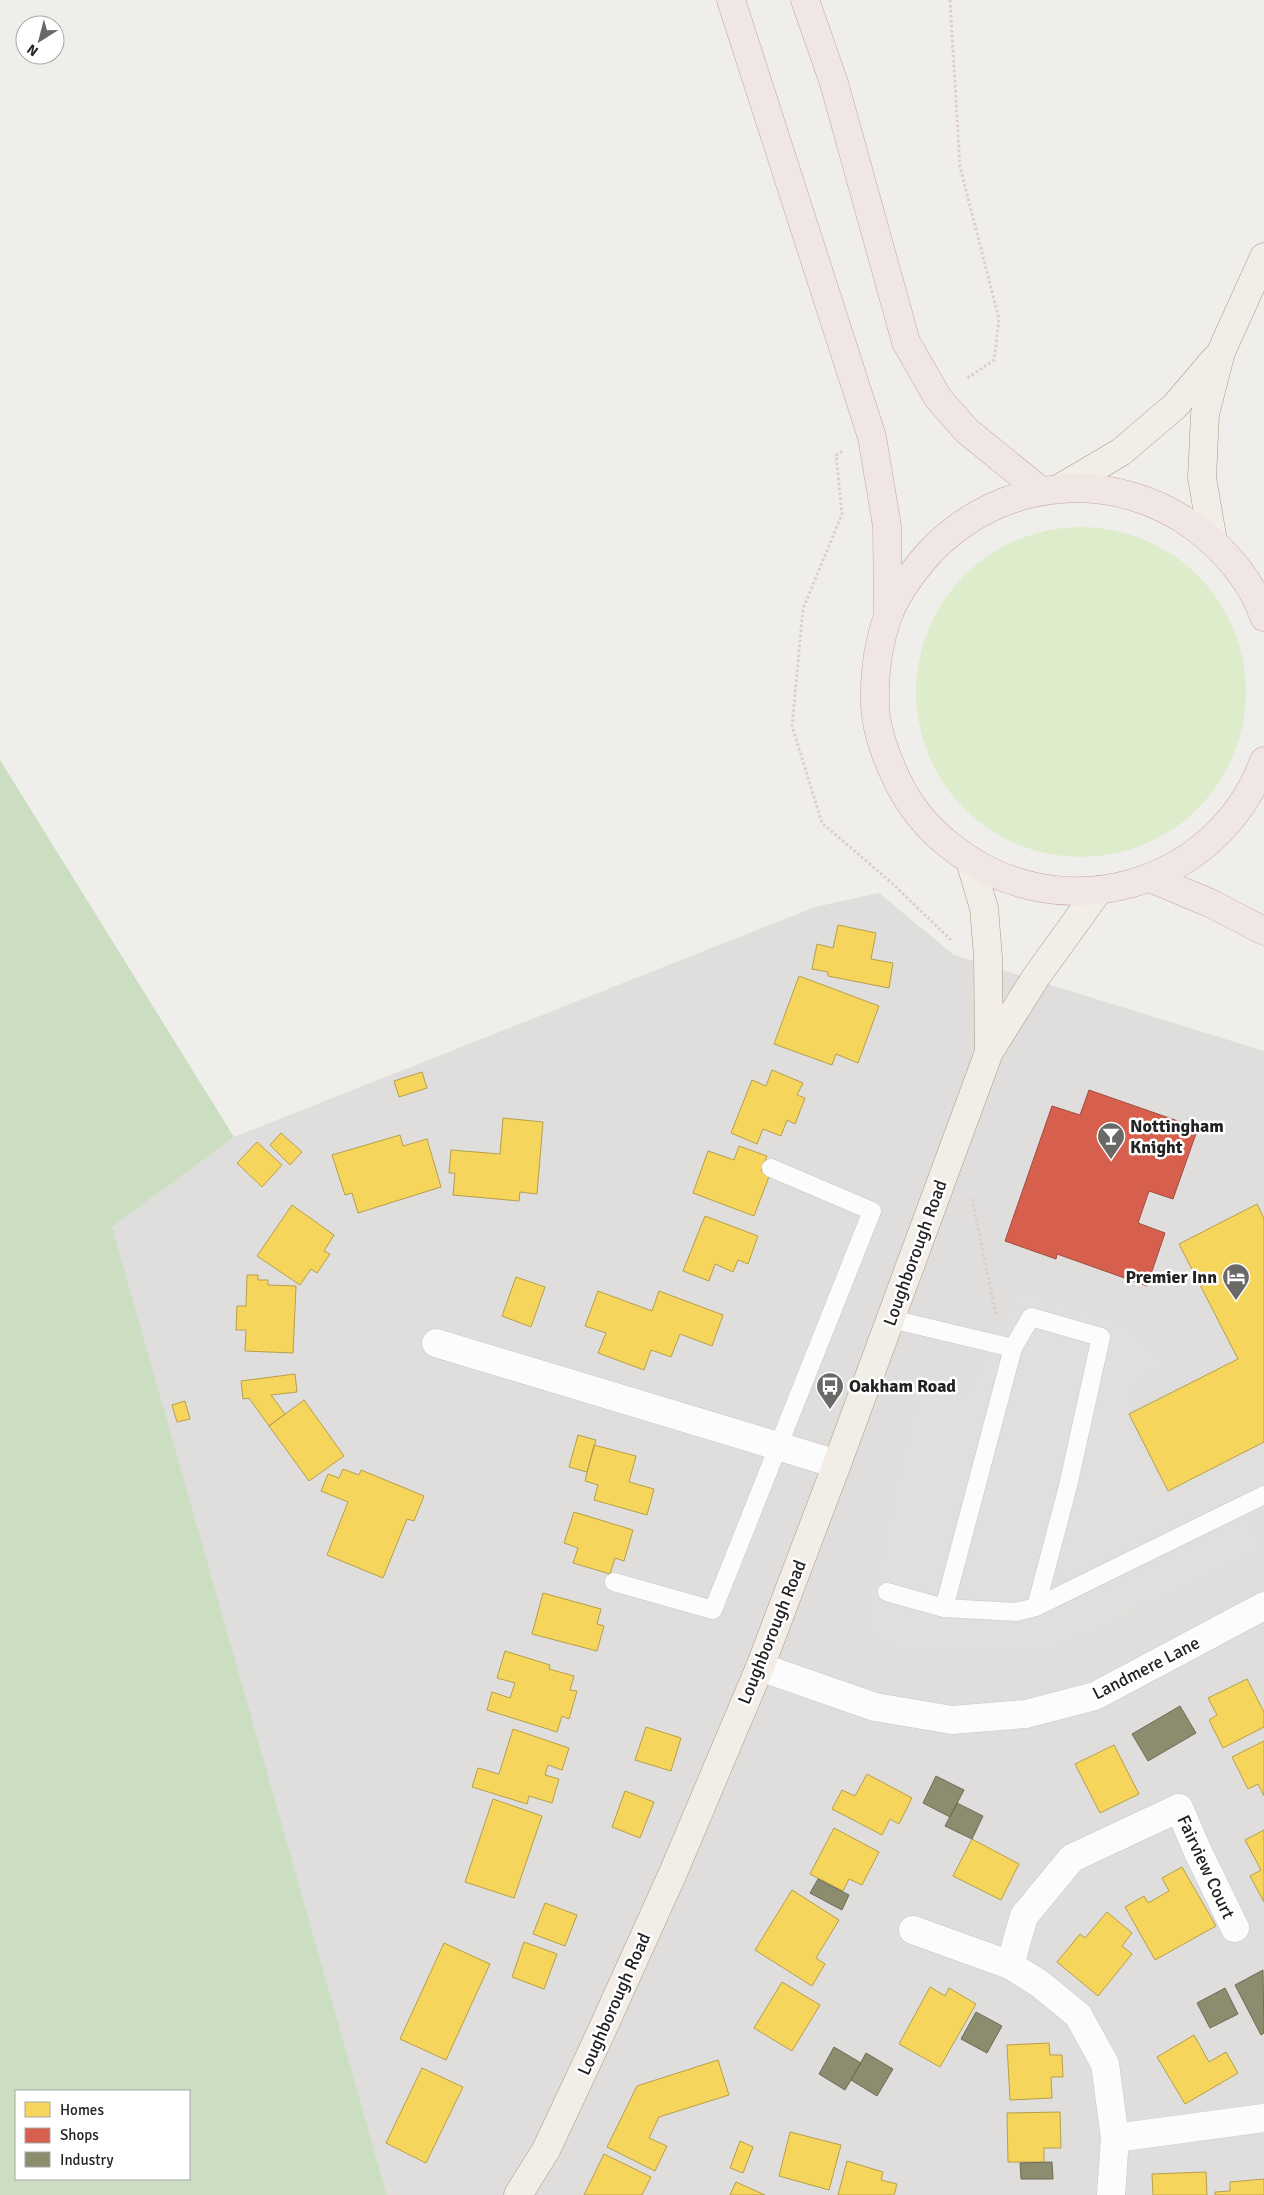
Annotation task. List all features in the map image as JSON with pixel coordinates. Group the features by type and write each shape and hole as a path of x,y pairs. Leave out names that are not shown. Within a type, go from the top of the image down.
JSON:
{"highway":[{"path":"731,0 872,437 887,526 888,615"},
{"path":"805,0 834,83 906,342 938,398 968,431 1051,489"},
{"path":"1264,617 1241,573 1213,541 1179,517 1157,505 1126,494 1093,489 1051,489 992,506 949,533 914,570 888,615 876,660 875,707 884,753 904,795 933,832 970,862 1010,881 1053,891 1098,891 1125,886 1150,878 1193,855 1228,824 1256,784 1264,762"},
{"path":"1150,878 1210,903 1264,931"}],"main road":[{"path":"1213,541 1202,478 1205,414 1221,352 1264,257"},
{"path":"1051,489 1121,452 1176,406 1221,352"},
{"name":"Loughborough Road","path":"970,862 984,908 988,958 989,1052"},
{"name":"Loughborough Road","path":"518,2195 546,2150 598,2040 673,1873 760,1667 989,1052 1036,978 1098,891"}],"street":[{"path":"436,1343 837,1464"},
{"name":"Landmere Lane","path":"760,1667 875,1707 952,1720 1026,1714 1095,1696 1264,1606"},
{"name":"Fairview Court","path":"1010,1965 1024,1916 1072,1858 1179,1808 1235,1928"},
{"path":"913,1930 1010,1965 1040,1984 1078,2015 1105,2064 1115,2138 1111,2195"},
{"path":"1115,2138 1264,2118"}],"lane":[{"path":"614,1582 713,1610 872,1211 770,1168"},
{"path":"944,1608 1008,1347 1031,1317 1101,1337 1068,1486 1036,1606"},
{"path":"891,1319 1008,1347"},
{"path":"888,1592 944,1608 1016,1612 1036,1606 1264,1495"}],"path":[{"path":"970,1192 1008,1347"}],"shaded area":[{"path":"879,893 954,955 1264,1051 1264,2195 387,2195 111,1227 234,1137 815,907"},
{"path":"1019,1289 1122,1323 1169,1364 1139,1379 1129,1414 1168,1491 1264,1442 1264,1516 1253,1524 1261,1551 1051,1653 904,1654 863,1632 916,1391 966,1396"}],"green space":[{"path":"1081,527 1113,530 1144,540 1173,555 1198,575 1218,600 1233,629 1243,660 1246,692 1243,724 1233,755 1218,784 1198,809 1173,829 1144,844 1113,854 1081,857 1049,854 1018,844 989,829 964,809 944,784 929,755 919,724 916,692 919,660 929,629 944,600 964,575 989,555 1018,540 1049,530"},
{"path":"0,760 234,1137 112,1227 387,2195 0,2195"}],"building: Homes":[{"path":"838,925 876,933 871,959 893,963 889,988 828,976 828,972 812,969 817,944 833,948"},
{"path":"799,976 879,1006 858,1063 836,1054 832,1065 774,1044"},
{"path":"772,1070 803,1083 797,1095 805,1098 795,1124 787,1120 781,1136 763,1129 757,1144 731,1133 752,1080 766,1086"},
{"path":"422,1072 427,1088 399,1097 394,1081"},
{"path":"503,1118 543,1122 537,1194 520,1192 519,1201 453,1195 455,1173 449,1173 451,1150 500,1154"},
{"path":"281,1133 302,1152 290,1165 270,1145"},
{"path":"400,1135 403,1146 427,1139 441,1187 358,1213 352,1193 345,1195 332,1155"},
{"path":"257,1142 282,1165 262,1187 237,1163"},
{"path":"739,1146 767,1156 761,1171 770,1174 754,1216 693,1193 708,1151 734,1160"},
{"name":"Premier Inn","path":"1257,1204 1264,1218 1264,1442 1168,1491 1129,1414 1238,1359 1179,1244"},
{"path":"292,1205 334,1235 324,1251 330,1254 317,1273 311,1269 300,1285 257,1256"},
{"path":"705,1216 758,1236 748,1264 738,1260 733,1272 715,1264 709,1281 683,1271"},
{"path":"247,1275 258,1275 258,1280 268,1280 268,1285 296,1286 293,1353 245,1351 246,1330 236,1330 237,1306 246,1306"},
{"path":"516,1277 545,1287 531,1327 502,1316"},
{"path":"598,1291 652,1311 659,1291 723,1315 712,1346 680,1334 671,1357 651,1350 644,1370 598,1353 606,1333 585,1326"},
{"path":"295,1374 297,1392 271,1395 285,1414 269,1426 249,1398 243,1399 241,1381"},
{"path":"304,1400 344,1456 309,1481 269,1426"},
{"path":"185,1401 190,1419 177,1422 172,1405"},
{"path":"578,1435 596,1440 587,1472 569,1467"},
{"path":"594,1445 636,1456 629,1482 654,1489 647,1515 594,1500 598,1485 585,1481"},
{"path":"343,1469 359,1475 361,1470 424,1496 414,1521 407,1519 383,1578 327,1555 348,1502 321,1491 328,1474 339,1478"},
{"path":"574,1512 633,1530 624,1561 615,1558 610,1574 573,1563 578,1548 564,1543"},
{"path":"543,1593 601,1609 597,1624 604,1626 597,1651 532,1634"},
{"path":"505,1651 550,1665 549,1669 574,1676 570,1690 577,1691 569,1719 562,1716 557,1732 487,1710 492,1692 510,1698 515,1683 497,1678"},
{"path":"1247,1679 1264,1712 1264,1727 1223,1748 1209,1720 1217,1715 1208,1698"},
{"path":"646,1727 681,1738 671,1771 635,1760"},
{"path":"513,1729 569,1748 562,1770 548,1765 545,1775 559,1779 552,1803 529,1796 527,1804 472,1787 478,1768 499,1774"},
{"path":"1264,1741 1264,1796 1258,1784 1248,1789 1232,1757"},
{"path":"1114,1745 1139,1794 1100,1813 1075,1764"},
{"path":"867,1774 912,1798 899,1824 890,1819 882,1835 832,1809 842,1790 855,1796"},
{"path":"625,1791 654,1802 640,1838 612,1827"},
{"path":"493,1799 542,1816 514,1898 465,1882"},
{"path":"834,1828 879,1852 862,1885 849,1879 843,1891 810,1874"},
{"path":"1264,1830 1264,1902 1250,1876 1261,1870 1245,1840"},
{"path":"972,1839 1019,1864 1001,1900 953,1876"},
{"path":"1182,1867 1216,1926 1155,1960 1125,1907 1144,1896 1148,1903 1169,1891 1162,1878"},
{"path":"792,1890 839,1920 816,1958 825,1964 812,1986 755,1950"},
{"path":"545,1903 577,1915 565,1946 533,1934"},
{"path":"1107,1912 1132,1933 1122,1946 1132,1954 1098,1996 1057,1962 1080,1934 1085,1938"},
{"path":"524,1942 557,1954 544,1989 512,1977"},
{"path":"444,1943 490,1964 446,2060 400,2039"},
{"path":"782,1982 820,2005 792,2051 754,2028"},
{"path":"930,1987 945,1996 949,1988 976,2004 940,2067 899,2044"},
{"path":"1194,2035 1209,2062 1226,2052 1238,2073 1185,2104 1157,2057"},
{"path":"1049,2043 1050,2055 1062,2055 1063,2077 1051,2077 1052,2098 1010,2100 1007,2045"},
{"path":"718,2060 729,2095 659,2117 649,2138 667,2146 655,2171 607,2147 637,2086"},
{"path":"422,2068 463,2087 426,2163 386,2143"},
{"path":"1060,2112 1061,2148 1044,2148 1044,2162 1008,2162 1007,2113"},
{"path":"790,2132 841,2145 829,2190 779,2176"},
{"path":"740,2141 753,2147 743,2173 730,2168"},
{"path":"604,2154 651,2177 642,2195 584,2195"},
{"path":"847,2161 883,2172 881,2180 897,2184 894,2195 838,2195"},
{"path":"1206,2172 1207,2195 1153,2195 1152,2174"},
{"path":"1264,2179 1264,2195 1215,2195 1215,2192 1230,2191 1230,2182"},
{"path":"736,2182 765,2195 730,2195"}],"building: Shops":[{"name":"Nottingham Knight","path":"1089,1090 1198,1128 1173,1199 1149,1191 1138,1223 1165,1233 1147,1286 1057,1254 1056,1259 1005,1241 1052,1106 1080,1115"}],"building: Industry":[{"path":"1180,1706 1196,1733 1148,1761 1132,1734"},
{"path":"936,1776 964,1790 950,1817 923,1803"},
{"path":"957,1803 983,1816 972,1839 945,1826"},
{"path":"818,1879 849,1895 842,1910 810,1893"},
{"path":"1263,1970 1264,2033 1261,2035 1235,1985"},
{"path":"1225,1988 1238,2014 1210,2028 1197,2003"},
{"path":"976,2012 1002,2026 987,2053 961,2039"},
{"path":"834,2047 861,2063 845,2090 819,2074"},
{"path":"866,2053 893,2069 877,2096 851,2080"},
{"path":"1052,2162 1053,2179 1021,2179 1020,2163"}],"place":[{"name":"Nottingham Knight","path":"1111,1160"},
{"name":"Premier Inn","path":"1236,1301"},
{"name":"Oakham Road","path":"830,1410"}]}
